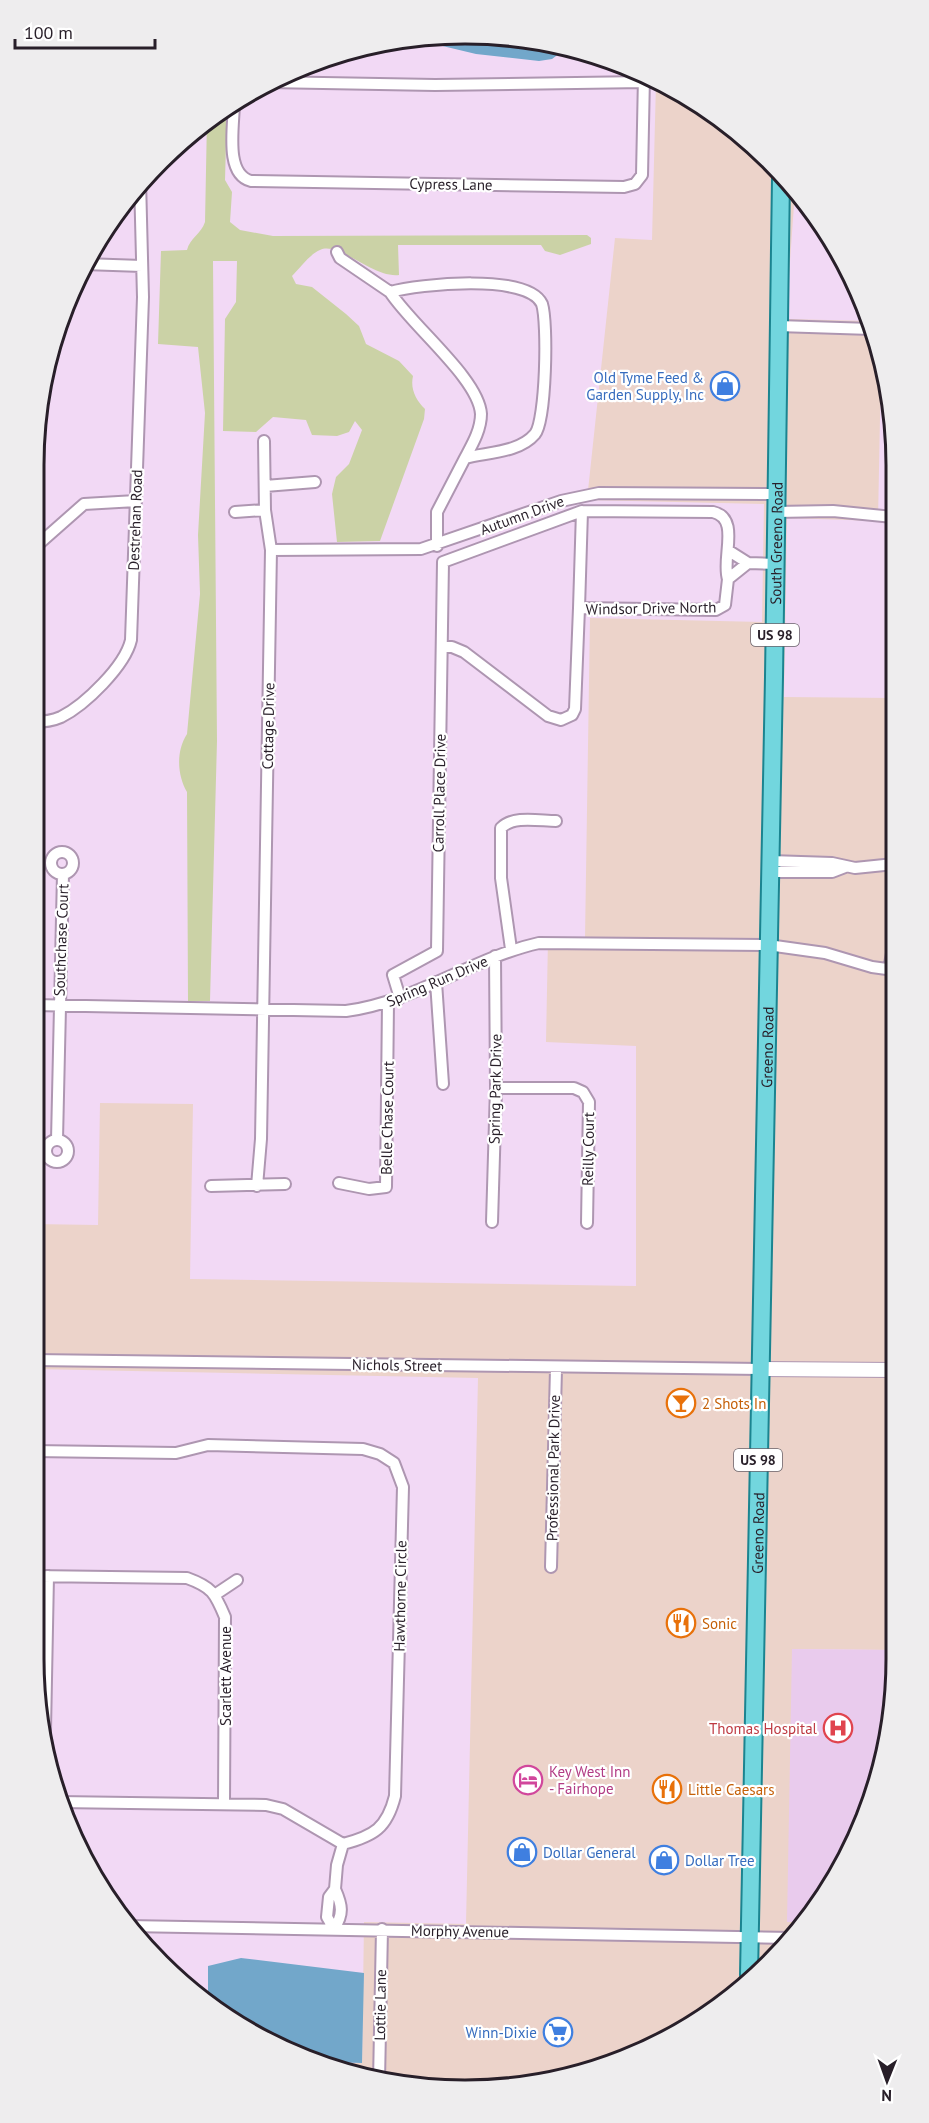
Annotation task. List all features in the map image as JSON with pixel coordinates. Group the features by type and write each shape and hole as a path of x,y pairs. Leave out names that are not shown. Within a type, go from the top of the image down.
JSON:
{"main road":[{"name":"South Greeno Road","path":"768,945 781,187"},
{"name":"Greeno Road","path":"749,1968 768,945"}],"street":[{"name":"Cypress Lane","path":"288,82 435,85 634,79"},
{"name":"Cypress Lane","path":"234,112 234,166 243,179 251,181 624,187 635,184 642,175 644,84"},
{"name":"Destrehan Road","path":"44,721 53,720 79,704 123,661 129,651 132,630 142,266 140,196"},
{"path":"337,252 340,258 390,292 412,322 464,376 475,393 481,412 480,425 437,512 437,546"},
{"path":"94,264 142,266"},
{"path":"390,292 411,286 498,285 528,290 540,299 544,315 544,402 540,424 535,433 516,446 465,458"},
{"path":"778,326 863,329"},
{"name":"Cottage Drive","path":"257,1186 271,550 265,510 264,441"},
{"path":"265,486 315,482"},
{"name":"Autumn Drive","path":"271,550 411,550 437,546 561,501 590,494 775,494"},
{"path":"44,539 76,508 84,504 136,501"},
{"path":"579,608 582,511 597,509 719,513 728,523 729,551 725,561 728,579"},
{"path":"235,512 265,510"},
{"name":"Carroll Place Drive","path":"400,998 393,975 436,951 443,562 582,511"},
{"path":"775,512 833,511 886,515"},
{"path":"729,551 748,563 775,564"},
{"name":"Windsor Drive North","path":"442,647 452,647 464,652 548,716 561,720 572,715 575,709 579,608 716,610 725,605 728,579 748,563"},
{"path":"510,949 501,878 501,828 506,823 516,820 556,821"},
{"path":"770,867 832,872 845,867 886,864"},
{"name":"Southchase Court","path":"57,1140 63,874"},
{"name":"Spring Run Drive","path":"44,1005 346,1011 388,1003 510,949 539,943 768,945 825,953 886,969"},
{"name":"Spring Park Drive","path":"492,1222 496,1088 495,956"},
{"path":"436,982 443,1084"},
{"name":"Belle Chase Court","path":"339,1183 369,1189 386,1187 388,1003"},
{"name":"Reilly Court","path":"496,1088 574,1088 583,1092 589,1102 587,1223"},
{"path":"212,1186 285,1184"},
{"name":"Nichols Street","path":"44,1360 556,1369 761,1369"},
{"name":"Professional Park Drive","path":"551,1567 556,1369"},
{"path":"761,1369 886,1370"},
{"name":"Hawthorne Circle","path":"44,1451 176,1453 208,1445 363,1449 381,1454 394,1463 403,1487 395,1796 390,1816 376,1832 343,1844"},
{"path":"44,1576 187,1578 204,1584 216,1594 237,1580"},
{"path":"46,1700 48,1576"},
{"name":"Scarlett Avenue","path":"216,1594 225,1617 224,1803"},
{"path":"69,1802 224,1803 266,1805 283,1809 343,1844 337,1864 335,1890 329,1897 327,1917 334,1929"},
{"name":"Morphy Avenue","path":"140,1926 779,1938"},
{"name":"Lottie Lane","path":"379,2070 382,1929"}],"shaded area":[{"path":"656,90 721,130 762,167 794,202 786,319 860,321 871,356 880,401 878,521 787,518 784,697 886,698 886,1650 793,1649 788,1922 793,1922 742,1975 721,1993 675,2023 651,2036 600,2057 547,2071 492,2079 464,2080 410,2076 348,2063 362,2063 364,1922 466,1924 478,1378 44,1369 44,1224 98,1225 100,1103 193,1104 190,1279 636,1286 636,1046 546,1042 548,939 585,938 590,618 762,622 764,504 587,500 615,238 652,240"},
{"name":"Thomas Hospital","path":"792,1649 886,1650 882,1713 863,1794 842,1845 829,1869 799,1915 793,1922 787,1922"}],"green space":[{"path":"227,117 225,180 232,192 230,222 240,230 273,236 587,235 591,238 591,244 560,255 545,251 541,245 398,245 399,275 378,271 328,249 320,250 313,255 292,276 296,284 312,287 346,314 359,326 366,344 399,361 413,376 414,394 425,409 424,419 380,541 337,542 332,494 336,477 349,464 362,430 355,421 349,432 337,436 312,435 306,420 273,417 256,432 223,431 225,319 236,302 237,261 213,261 217,741 210,1001 188,1001 187,792 181,778 179,763 181,748 187,734 200,594 198,535 205,413 198,347 158,344 161,251 187,250 205,222 207,131"}],"water":[{"path":"435,44 492,44 558,55 552,59 539,61 476,54"},
{"path":"241,1958 364,1973 362,2063 348,2063 303,2047 278,2036 231,2009 208,1993 208,1966"}],"place":[{"name":"Old Tyme Feed & Garden Supply, Inc","path":"725,386"},
{"name":"2 Shots In","path":"681,1403"},
{"name":"Sonic","path":"681,1623"},
{"name":"Thomas Hospital","path":"838,1728"},
{"name":"Key West Inn - Fairhope","path":"528,1780"},
{"name":"Little Caesars","path":"667,1789"},
{"name":"Dollar General","path":"522,1852"},
{"name":"Dollar Tree","path":"664,1860"},
{"name":"Winn-Dixie","path":"558,2032"}]}
